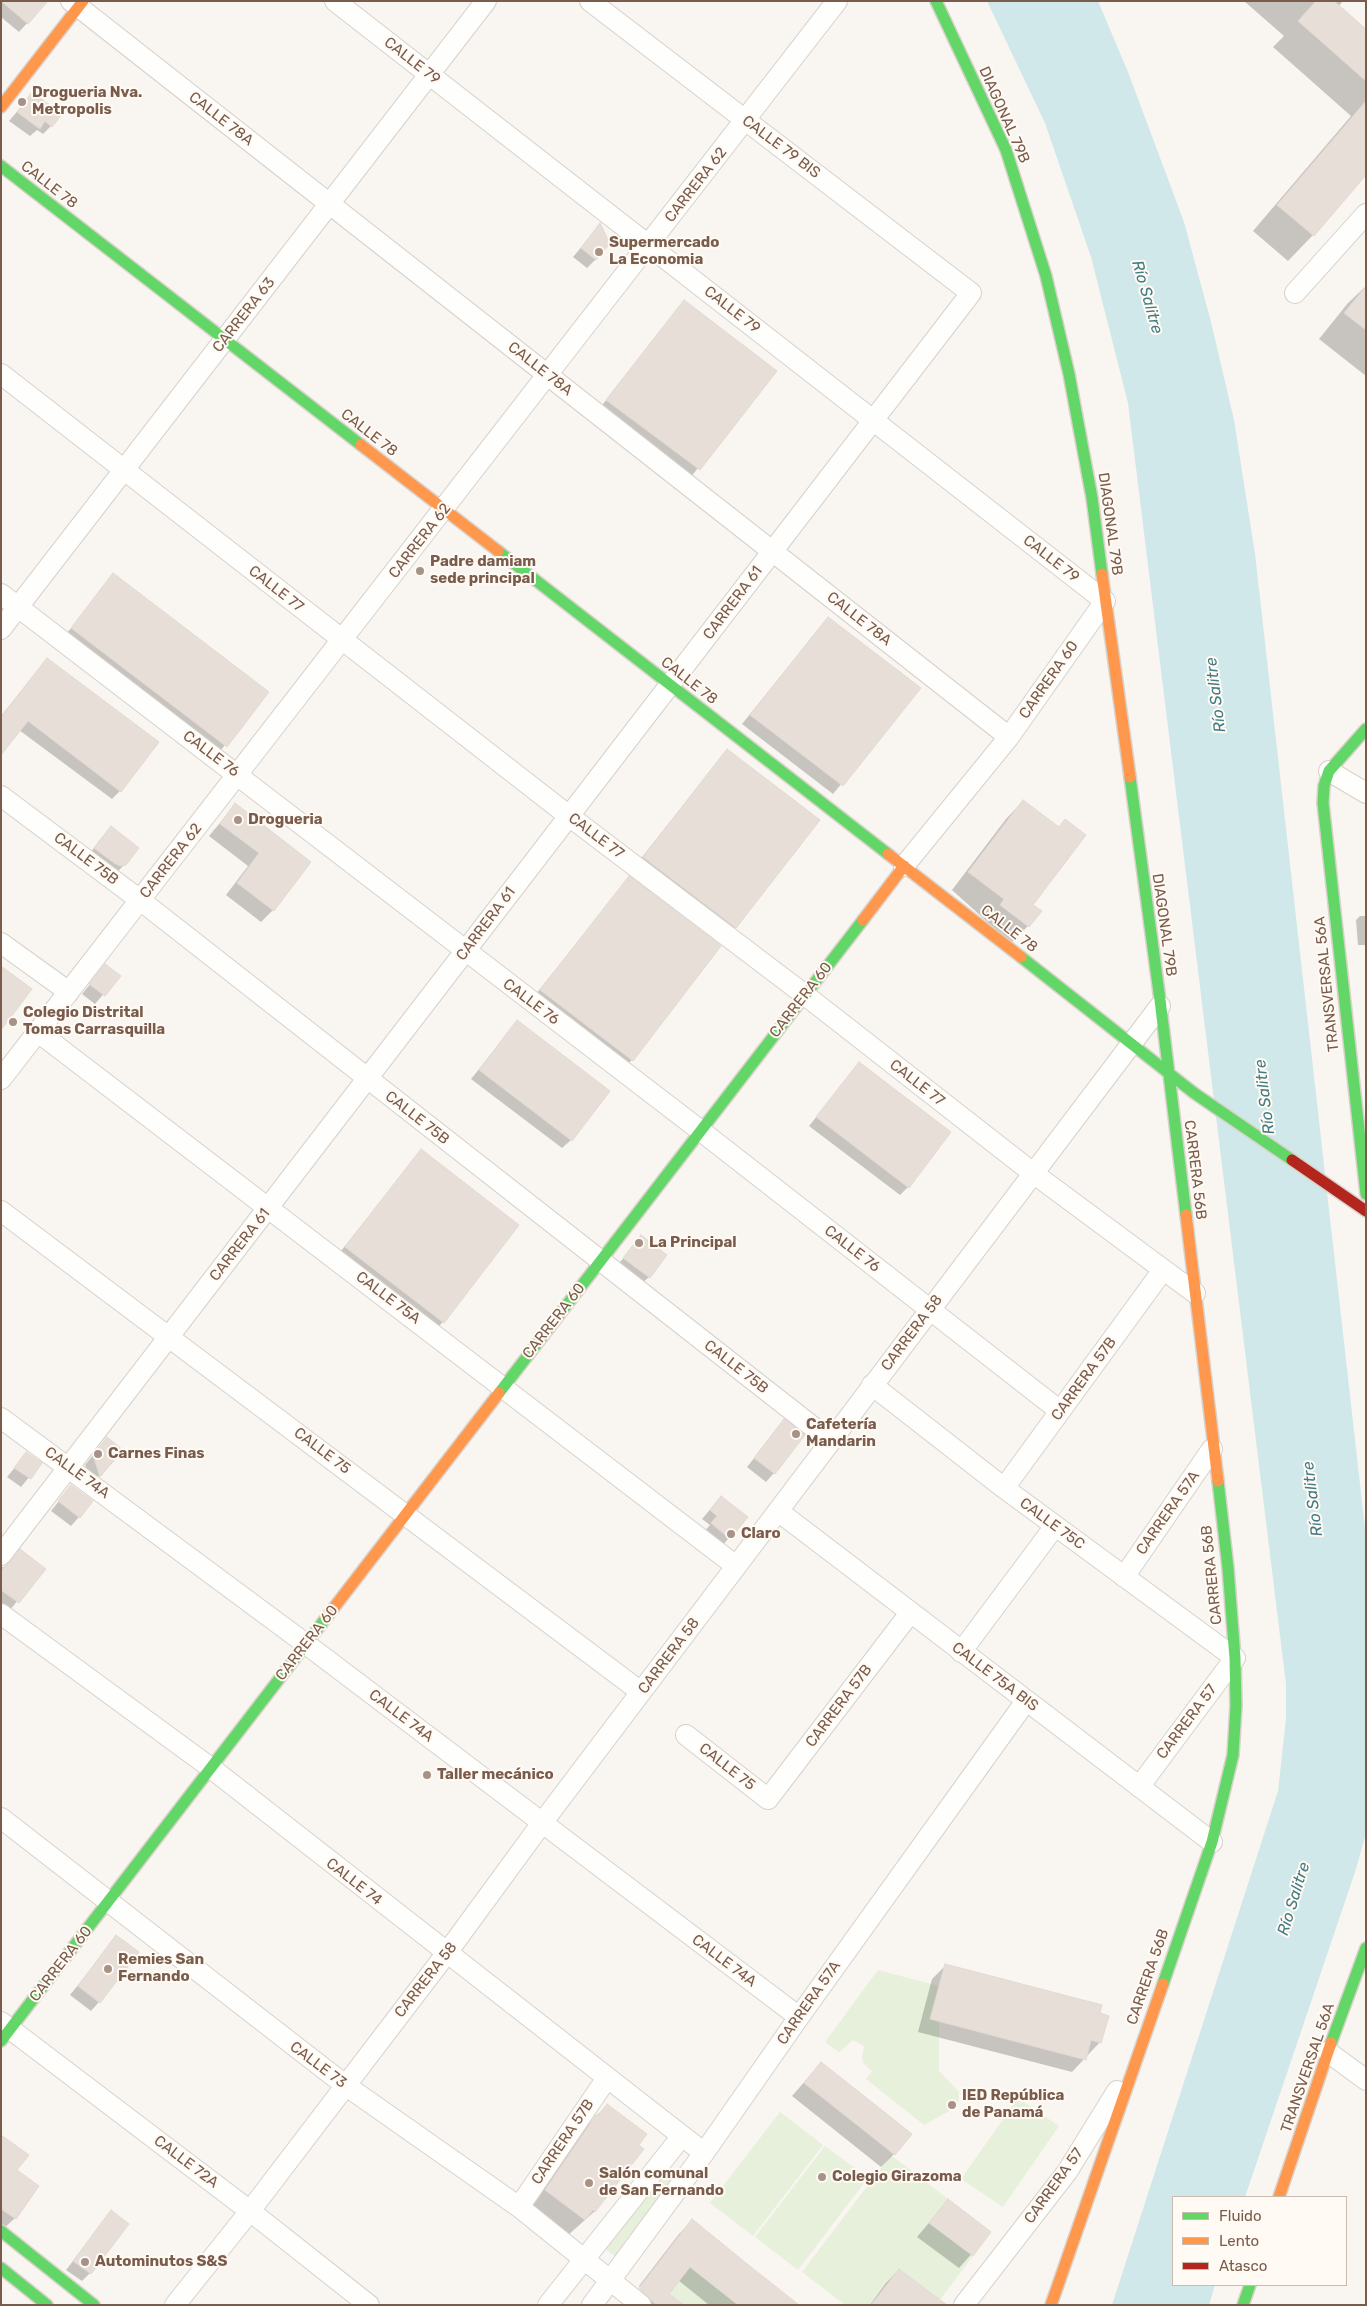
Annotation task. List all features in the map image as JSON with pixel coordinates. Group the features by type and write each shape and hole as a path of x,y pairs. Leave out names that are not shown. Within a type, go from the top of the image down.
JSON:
{"street":[{"name":"CALLE 79","path":"335,1 1105,601"},
{"name":"CARRERA 63","path":"1,629 486,1"},
{"name":"CALLE 79 BIS","path":"590,1 971,293"},
{"name":"CARRERA 62","path":"1,1080 837,1"},
{"name":"DIAGONAL 79B","path":"936,1 1006,150 1046,276 1069,374 1092,498 1168,1072"},
{"path":"1,108 77,3"},
{"name":"CALLE 78A","path":"77,3 1009,737"},
{"name":"CALLE 78","path":"1,166 1194,1093 1338,1194 1366,1211"},
{"path":"1295,293 1366,214"},
{"name":"CARRERA 61","path":"1,1555 971,293"},
{"name":"CALLE 77","path":"1,374 569,816 805,994 1033,1174 1195,1293"},
{"name":"CALLE 76","path":"1,594 700,1131 1060,1411"},
{"name":"CARRERA 60","path":"4,2031 109,1901 904,866 1009,737 1105,601"},
{"path":"1366,729 1329,771 1366,793"},
{"name":"TRANSVERSAL 56A","path":"1329,771 1324,786 1324,826 1366,1194"},
{"name":"CALLE 75B","path":"1,796 140,900 831,1441"},
{"path":"1,943 69,992"},
{"name":"CARRERA 58","path":"175,2305 250,2211 446,1954 542,1823 1130,1043 1160,1006"},
{"name":"CALLE 75A","path":"38,1032 504,1386 736,1566"},
{"name":"CARRERA 56B","path":"1134,2062 1212,1842 1233,1755 1236,1706 1235,1658 1228,1568 1212,1449 1168,1072"},
{"name":"CALLE 75","path":"1,1211 641,1692"},
{"name":"CARRERA 57B","path":"1004,1488 1163,1270"},
{"name":"CALLE 75C","path":"872,1385 1004,1488 1235,1658"},
{"name":"CALLE 74A","path":"1,1418 306,1644 799,2017"},
{"name":"CARRERA 57A","path":"1124,1577 1212,1449"},
{"name":"CALLE 75A BIS","path":"778,1511 1212,1842"},
{"path":"961,1652 1056,1526"},
{"name":"CARRERA 57B","path":"768,1799 910,1613"},
{"name":"CALLE 74","path":"1,1614 210,1768 446,1954 704,2153"},
{"name":"CARRERA 57","path":"1139,1787 1235,1658"},
{"name":"CARRERA 57A","path":"592,2305 704,2153 799,2017 1026,1701"},
{"name":"CALLE 75","path":"686,1735 768,1799"},
{"name":"CALLE 73","path":"1,1818 345,2085 519,2207 641,2305"},
{"name":"TRANSVERSAL 56A","path":"1279,2196 1328,2052 1366,1948"},
{"name":"CALLE 72A","path":"4,2031 250,2211 369,2305"},
{"path":"1328,2052 1366,2080"},
{"path":"1051,2305 1134,2062"},
{"name":"CARRERA 57","path":"964,2305 1067,2172 1134,2062"},
{"name":"CARRERA 57B","path":"519,2207 607,2078"},
{"path":"548,2305 682,2136"},
{"path":"1,2231 94,2305"},
{"path":"1,2268 47,2305"},
{"path":"1243,2305 1250,2286"}],"green space":[{"path":"878,1970 939,1986 939,2071 959,2092 958,2106 924,2125 866,2079 872,2071 864,2064 862,2058 864,2046 853,2040 839,2052 825,2042"},
{"path":"1018,2098 1059,2126 1003,2207 961,2179"},
{"path":"780,2112 823,2145 753,2236 710,2203"},
{"path":"825,2146 868,2178 798,2270 755,2237"},
{"path":"891,2155 948,2199 929,2223 973,2256 936,2305 935,2296 900,2269 871,2305 845,2305 802,2272"},
{"path":"666,2166 678,2176 616,2257 603,2247"},
{"path":"690,2267 738,2305 684,2305 669,2294"}],"water":[{"name":"Río Salitre","path":"987,1 1098,1 1128,72 1184,222 1211,322 1234,420 1255,554 1366,1537 1366,1833 1356,1869 1245,2196 1172,2196 1172,2286 1215,2286 1209,2305 1112,2305 1278,1791 1286,1719 1286,1684 1128,403 1091,257 1045,123"}],"building":[{"path":"1,1 48,1 28,24"},
{"path":"1316,1 1334,1 1366,29 1366,81 1298,21"},
{"path":"32,92 62,114 52,127 45,121 40,129 17,112"},
{"path":"1366,101 1366,175 1314,236 1277,205"},
{"path":"600,223 608,240 608,246 596,260 581,248"},
{"path":"1366,286 1366,330 1344,313"},
{"path":"684,300 777,371 700,470 606,400"},
{"path":"113,573 269,692 227,747 71,628"},
{"path":"828,617 921,688 843,786 750,715"},
{"path":"47,658 159,742 121,792 28,721 1,755 1,717"},
{"path":"727,749 820,820 736,928 643,857"},
{"path":"1023,800 1059,827 1065,819 1086,835 1033,905 1042,911 1029,927 1000,905 1004,899 968,872"},
{"path":"235,803 311,862 274,911 237,883 259,853 220,824"},
{"path":"111,826 139,848 126,865 120,866 114,863 94,848"},
{"path":"629,876 721,946 633,1061 540,990"},
{"path":"105,964 121,976 105,996 89,984"},
{"path":"1,966 32,989 1,1030"},
{"path":"517,1020 610,1091 572,1141 479,1070"},
{"path":"859,1062 951,1132 909,1188 816,1117"},
{"path":"421,1149 519,1225 444,1323 345,1247"},
{"path":"641,1235 667,1255 650,1278 623,1258"},
{"path":"784,1419 805,1435 775,1474 754,1458"},
{"path":"107,1437 123,1450 100,1477 93,1455"},
{"path":"26,1452 42,1463 31,1479 14,1468"},
{"path":"71,1485 93,1501 80,1518 58,1501"},
{"path":"721,1496 748,1517 730,1539 711,1523 717,1516 710,1510"},
{"path":"20,1549 46,1569 19,1603 1,1590 1,1571"},
{"name":"Remies San Fernando","path":"116,1935 139,1952 100,2003 78,1986"},
{"path":"945,1964 1102,2005 1100,2013 1109,2016 1101,2043 1091,2040 1086,2060 930,2019"},
{"path":"821,2062 912,2134 895,2155 804,2083"},
{"path":"607,2104 647,2134 639,2145 644,2149 595,2212 593,2210 585,2220 545,2190 596,2115 598,2116"},
{"path":"1,2135 29,2155 17,2170 39,2186 16,2219 1,2209"},
{"path":"948,2199 991,2232 973,2256 929,2223"},
{"path":"111,2210 129,2224 91,2274 73,2261"},
{"path":"692,2219 799,2305 738,2305 690,2267 669,2294 684,2305 657,2305 652,2301 639,2288"},
{"path":"899,2269 947,2305 871,2305"}],"traffic: fast":[{"path":"936,1 1006,150 1046,276 1069,374 1092,498 1102,574"},
{"path":"1,166 361,445"},
{"path":"498,551 888,854"},
{"path":"1366,729 1329,771 1324,786 1323,803 1366,1194"},
{"path":"1130,777 1186,1215"},
{"path":"499,1393 863,920"},
{"path":"1021,957 1194,1093 1292,1160"},
{"path":"1163,1984 1212,1842 1233,1755 1236,1706 1235,1658 1228,1568 1218,1481"},
{"path":"1,2041 326,1618"},
{"path":"1331,2043 1366,1948"},
{"path":"1,2231 94,2305"},
{"path":"1,2268 47,2305"},
{"path":"1243,2305 1250,2286"}],"traffic: slow":[{"path":"1,107 83,1"},
{"path":"361,445 498,551"},
{"path":"1102,574 1130,777"},
{"path":"888,854 1021,957"},
{"path":"863,920 904,866"},
{"path":"1186,1215 1218,1481"},
{"path":"326,1618 499,1393"},
{"path":"1051,2305 1163,1984"},
{"path":"1279,2196 1331,2043"}],"traffic: jam":[{"path":"1292,1160 1366,1211"}],"place":[{"name":"Drogueria Nva. Metropolis","path":"22,102"},
{"name":"Supermercado La Economia","path":"599,252"},
{"name":"Padre damiam sede principal","path":"420,571"},
{"name":"Drogueria","path":"238,820"},
{"name":"Colegio Distrital Tomas Carrasquilla","path":"13,1022"},
{"name":"La Principal","path":"639,1243"},
{"name":"Cafetería Mandarin","path":"796,1434"},
{"name":"Carnes Finas","path":"98,1454"},
{"name":"Claro","path":"731,1534"},
{"name":"Taller mecánico","path":"427,1775"},
{"name":"Remies San Fernando","path":"108,1969"},
{"name":"IED República de Panamá","path":"952,2105"},
{"name":"Colegio Girazoma","path":"822,2177"},
{"name":"Salón comunal de San Fernando","path":"589,2183"},
{"name":"Autominutos S&S","path":"85,2262"}]}
